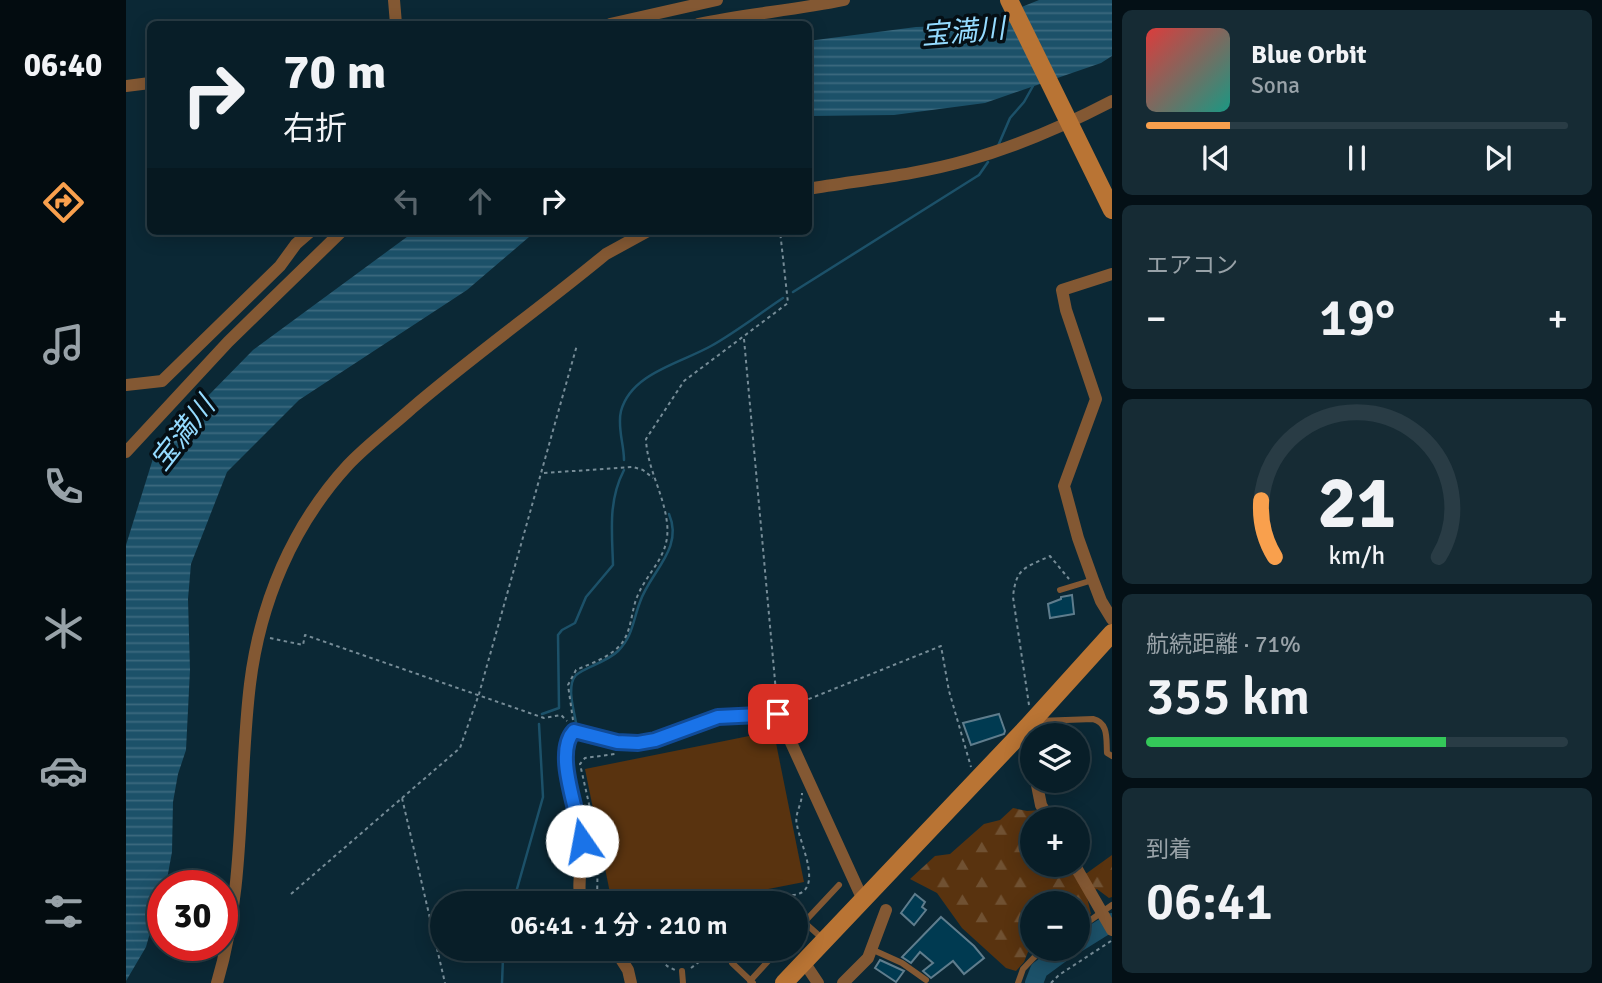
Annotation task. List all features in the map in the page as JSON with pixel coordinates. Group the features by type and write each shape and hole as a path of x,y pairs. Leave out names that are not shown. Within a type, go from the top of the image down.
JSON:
{"street":[{"path":"394,0 396,21"},
{"path":"624,21 718,0"},
{"path":"712,21 783,12 844,0"},
{"path":"1009,0 1112,210"},
{"path":"126,86 147,83"},
{"path":"812,188 967,160 1112,101"},
{"path":"126,385 162,381 280,266 306,235"},
{"path":"126,452 228,342 338,235"},
{"path":"217,983 235,894 250,685 256,646 263,611 294,542 333,484 372,441 606,254 641,235"},
{"path":"1112,274 1062,290 1066,310 1096,398 1064,486 1093,580 1112,619"},
{"path":"1031,723 1112,633"},
{"path":"580,891 582,841 566,767 572,734 638,743 655,740 718,717 778,712 863,900"},
{"path":"784,983 1020,735"},
{"path":"1083,877 1105,910 1112,930"},
{"path":"843,983 863,965 886,910"},
{"path":"622,961 631,983"},
{"path":"804,962 818,983"}],"lane":[{"path":"1060,590 1093,580"},
{"path":"1043,723 1093,719 1101,721 1104,725 1107,753 1112,756"},
{"path":"808,918 839,886"},
{"path":"1090,921 1105,910"},
{"path":"808,926 824,941"},
{"path":"871,949 902,963 926,980"},
{"path":"734,961 732,963 752,982 769,961"},
{"path":"1018,983 1031,961"},
{"path":"682,971 682,983"}],"path":[{"path":"572,734 568,685 576,670 608,656 624,641 639,593 660,560 666,543 667,526 663,500 646,448 646,439 684,381 788,303 780,235"},
{"path":"744,338 778,712 941,646 949,691 972,772 980,777"},
{"path":"290,894 460,748 479,694 577,345"},
{"path":"542,473 632,467 643,470 655,480"},
{"path":"1030,723 1014,610 1014,579 1024,568 1050,556 1074,586"},
{"path":"272,639 303,645 305,635 544,718 561,715 567,721 572,734"},
{"path":"753,727 768,727 778,733"},
{"path":"597,891 598,844 580,764 585,758 625,753"},
{"path":"802,787 796,824 808,861 810,880 802,891"},
{"path":"402,798 445,983"},
{"path":"1051,983 1112,940"},
{"path":"663,961 674,970 682,971 700,961"}],"green space":[{"path":"764,733 775,738 804,882 759,891 610,891 585,769"},
{"path":"1013,808 1020,810 1020,877 1090,877 1090,871 1112,855 1112,897 1109,898 1097,889 1090,892 1020,891 1020,961 1024,961 1016,971 1006,968 962,928 937,893 910,879 935,856 950,854 984,824 1000,820"}],"water":[{"name":"宝満川","path":"1039,0 1112,0 1112,56 1101,63 985,103 894,115 812,116 812,40 916,27 976,25"},
{"name":"宝満川","path":"410,235 531,235 467,290 299,400 227,472 191,564 186,750 173,802 172,852 169,870 147,870 147,943 126,981 126,545 156,449 253,350"}],"building":[{"path":"1072,595 1074,614 1050,618 1048,604"},
{"path":"999,714 1004,734 971,745 963,723"},
{"path":"915,894 925,902 922,907 926,910 914,925 901,913"},
{"path":"941,917 984,958 964,974 953,961 931,978 923,971 933,963 920,952 911,963 902,957"},
{"path":"880,960 904,971 896,982 875,968"}],"waterway":[{"path":"998,146 1010,118 1033,86"},
{"path":"793,292 979,175 988,162"},
{"path":"624,460 620,417 627,398 635,387 658,371 720,341 783,298"},
{"path":"542,714 559,708 558,635 575,623 586,597 613,565 613,505 624,470"},
{"path":"576,723 572,698 573,680 580,672 613,655 627,640 645,591 669,549 672,538 669,514"},
{"path":"516,891 543,797 539,724"},
{"path":"1090,936 1112,922"},
{"path":"502,983 503,961"},
{"path":"1034,983 1039,970 1051,961"}],"route":[{"path":"582,841 580,820 566,767 569,736 574,731 617,742 638,743 655,740 718,717 778,714"}]}
